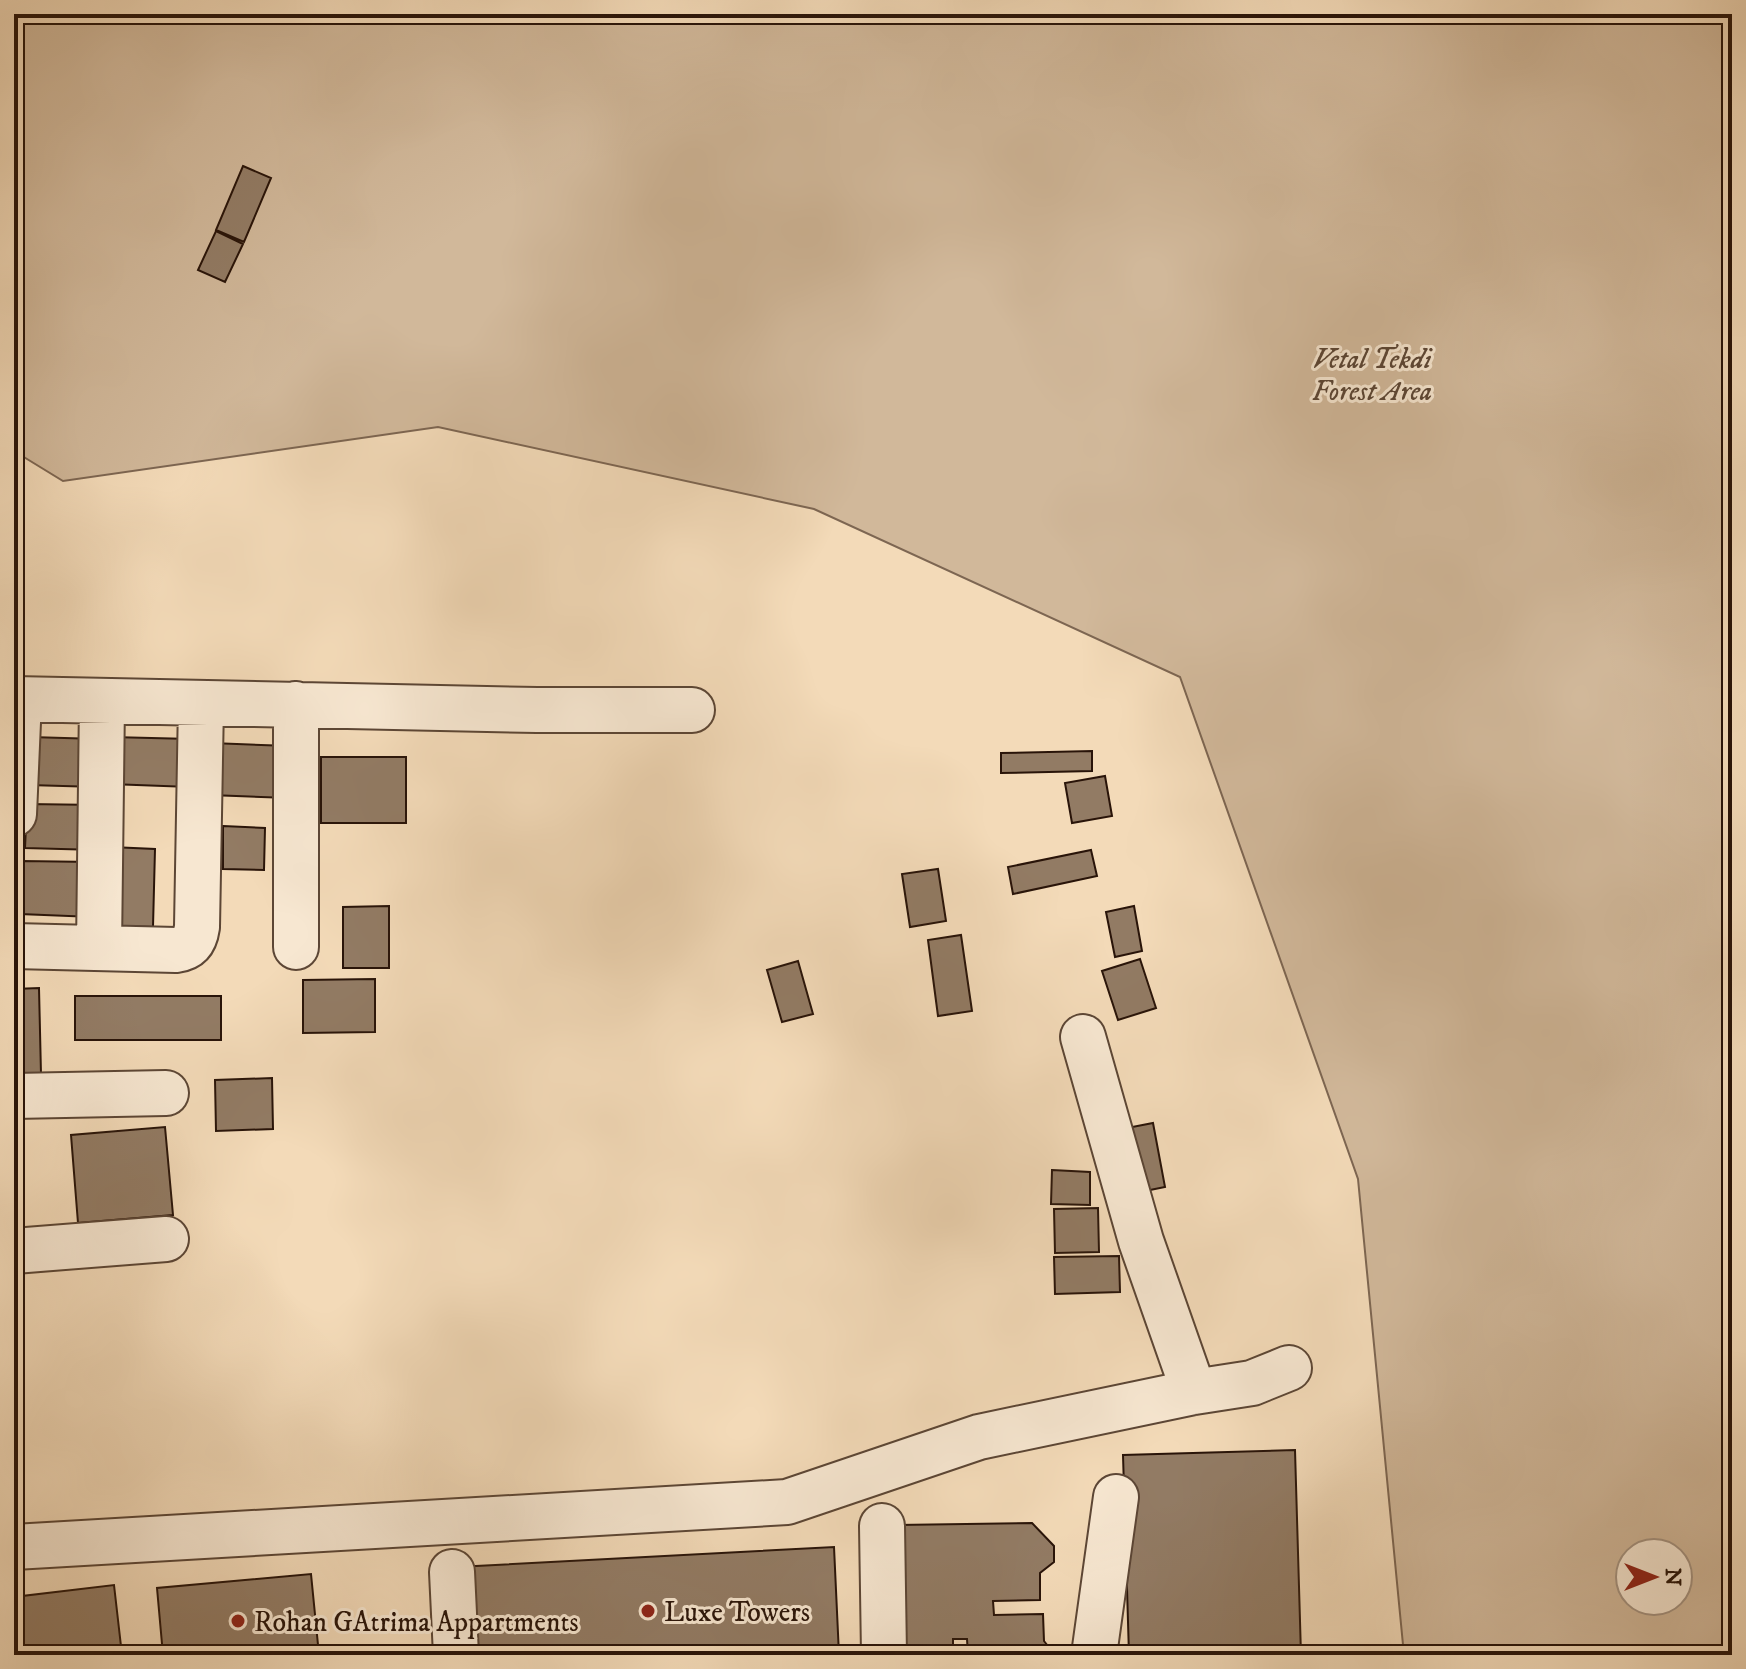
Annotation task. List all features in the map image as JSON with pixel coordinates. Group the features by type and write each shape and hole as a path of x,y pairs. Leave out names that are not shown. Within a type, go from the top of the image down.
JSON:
{"street":[{"path":"14,814 17,699 537,710 692,710"},
{"path":"99,948 102,701"},
{"path":"14,946 176,950 186,948 193,942 197,927 201,703"},
{"path":"296,704 296,947"},
{"path":"1083,1037 1141,1241 1194,1392"},
{"path":"14,1096 166,1093"},
{"path":"14,1251 166,1239"},
{"path":"14,1547 787,1502 979,1437 1194,1392 1252,1383 1289,1368"},
{"path":"1094,1655 1116,1497"},
{"path":"882,1526 884,1655"},
{"path":"452,1572 456,1655"}],"green space":[{"name":"Vetal Tekdi Forest Area","path":"14,14 1732,14 1732,1655 1404,1655 1358,1179 1180,677 814,509 438,427 63,481 14,451"}],"building":[{"path":"243,166 271,178 244,242 216,230"},
{"path":"216,231 243,244 225,282 198,270"},
{"path":"30,737 98,739 97,787 29,785"},
{"path":"111,737 191,739 190,787 110,784"},
{"path":"211,743 289,746 288,798 210,795"},
{"path":"1092,751 1092,771 1001,773 1001,753"},
{"path":"321,757 406,757 406,823 321,823"},
{"path":"1105,776 1112,816 1072,823 1065,783"},
{"path":"27,804 99,805 97,850 25,848"},
{"path":"223,826 265,828 264,870 223,869"},
{"path":"111,847 155,849 153,927 109,926"},
{"path":"1091,850 1097,876 1013,894 1008,867"},
{"path":"21,861 94,862 93,917 20,914"},
{"path":"938,869 946,921 910,927 902,874"},
{"path":"389,906 389,968 343,968 343,907"},
{"path":"1134,906 1142,951 1115,957 1106,912"},
{"path":"961,935 972,1011 938,1016 928,940"},
{"path":"1140,959 1156,1008 1118,1020 1102,971"},
{"path":"798,961 813,1014 782,1022 767,970"},
{"path":"375,979 375,1032 303,1033 303,980"},
{"path":"39,988 41,1074 14,1075 14,989"},
{"path":"75,996 221,996 221,1040 75,1040"},
{"path":"272,1078 273,1129 216,1131 215,1080"},
{"path":"1153,1123 1165,1187 1140,1192 1127,1128"},
{"path":"165,1127 173,1215 78,1223 71,1135"},
{"path":"1052,1170 1090,1172 1090,1205 1051,1204"},
{"path":"1098,1208 1099,1252 1055,1253 1054,1209"},
{"path":"1119,1256 1120,1292 1055,1294 1054,1257"},
{"path":"1295,1450 1301,1655 1129,1655 1123,1455"},
{"path":"1032,1523 1054,1546 1054,1562 1040,1573 1040,1600 993,1601 994,1615 1043,1614 1044,1641 1055,1655 968,1655 967,1639 953,1639 953,1655 899,1655 897,1525"},
{"name":"Luxe Towers","path":"834,1547 839,1655 462,1655 457,1567"},
{"name":"Rohan GAtrima Appartments","path":"311,1574 319,1655 163,1655 157,1588"},
{"path":"114,1585 122,1655 14,1655 14,1597"}],"place":[{"name":"Luxe Towers","path":"648,1611"},
{"name":"Rohan GAtrima Appartments","path":"238,1621"}]}
